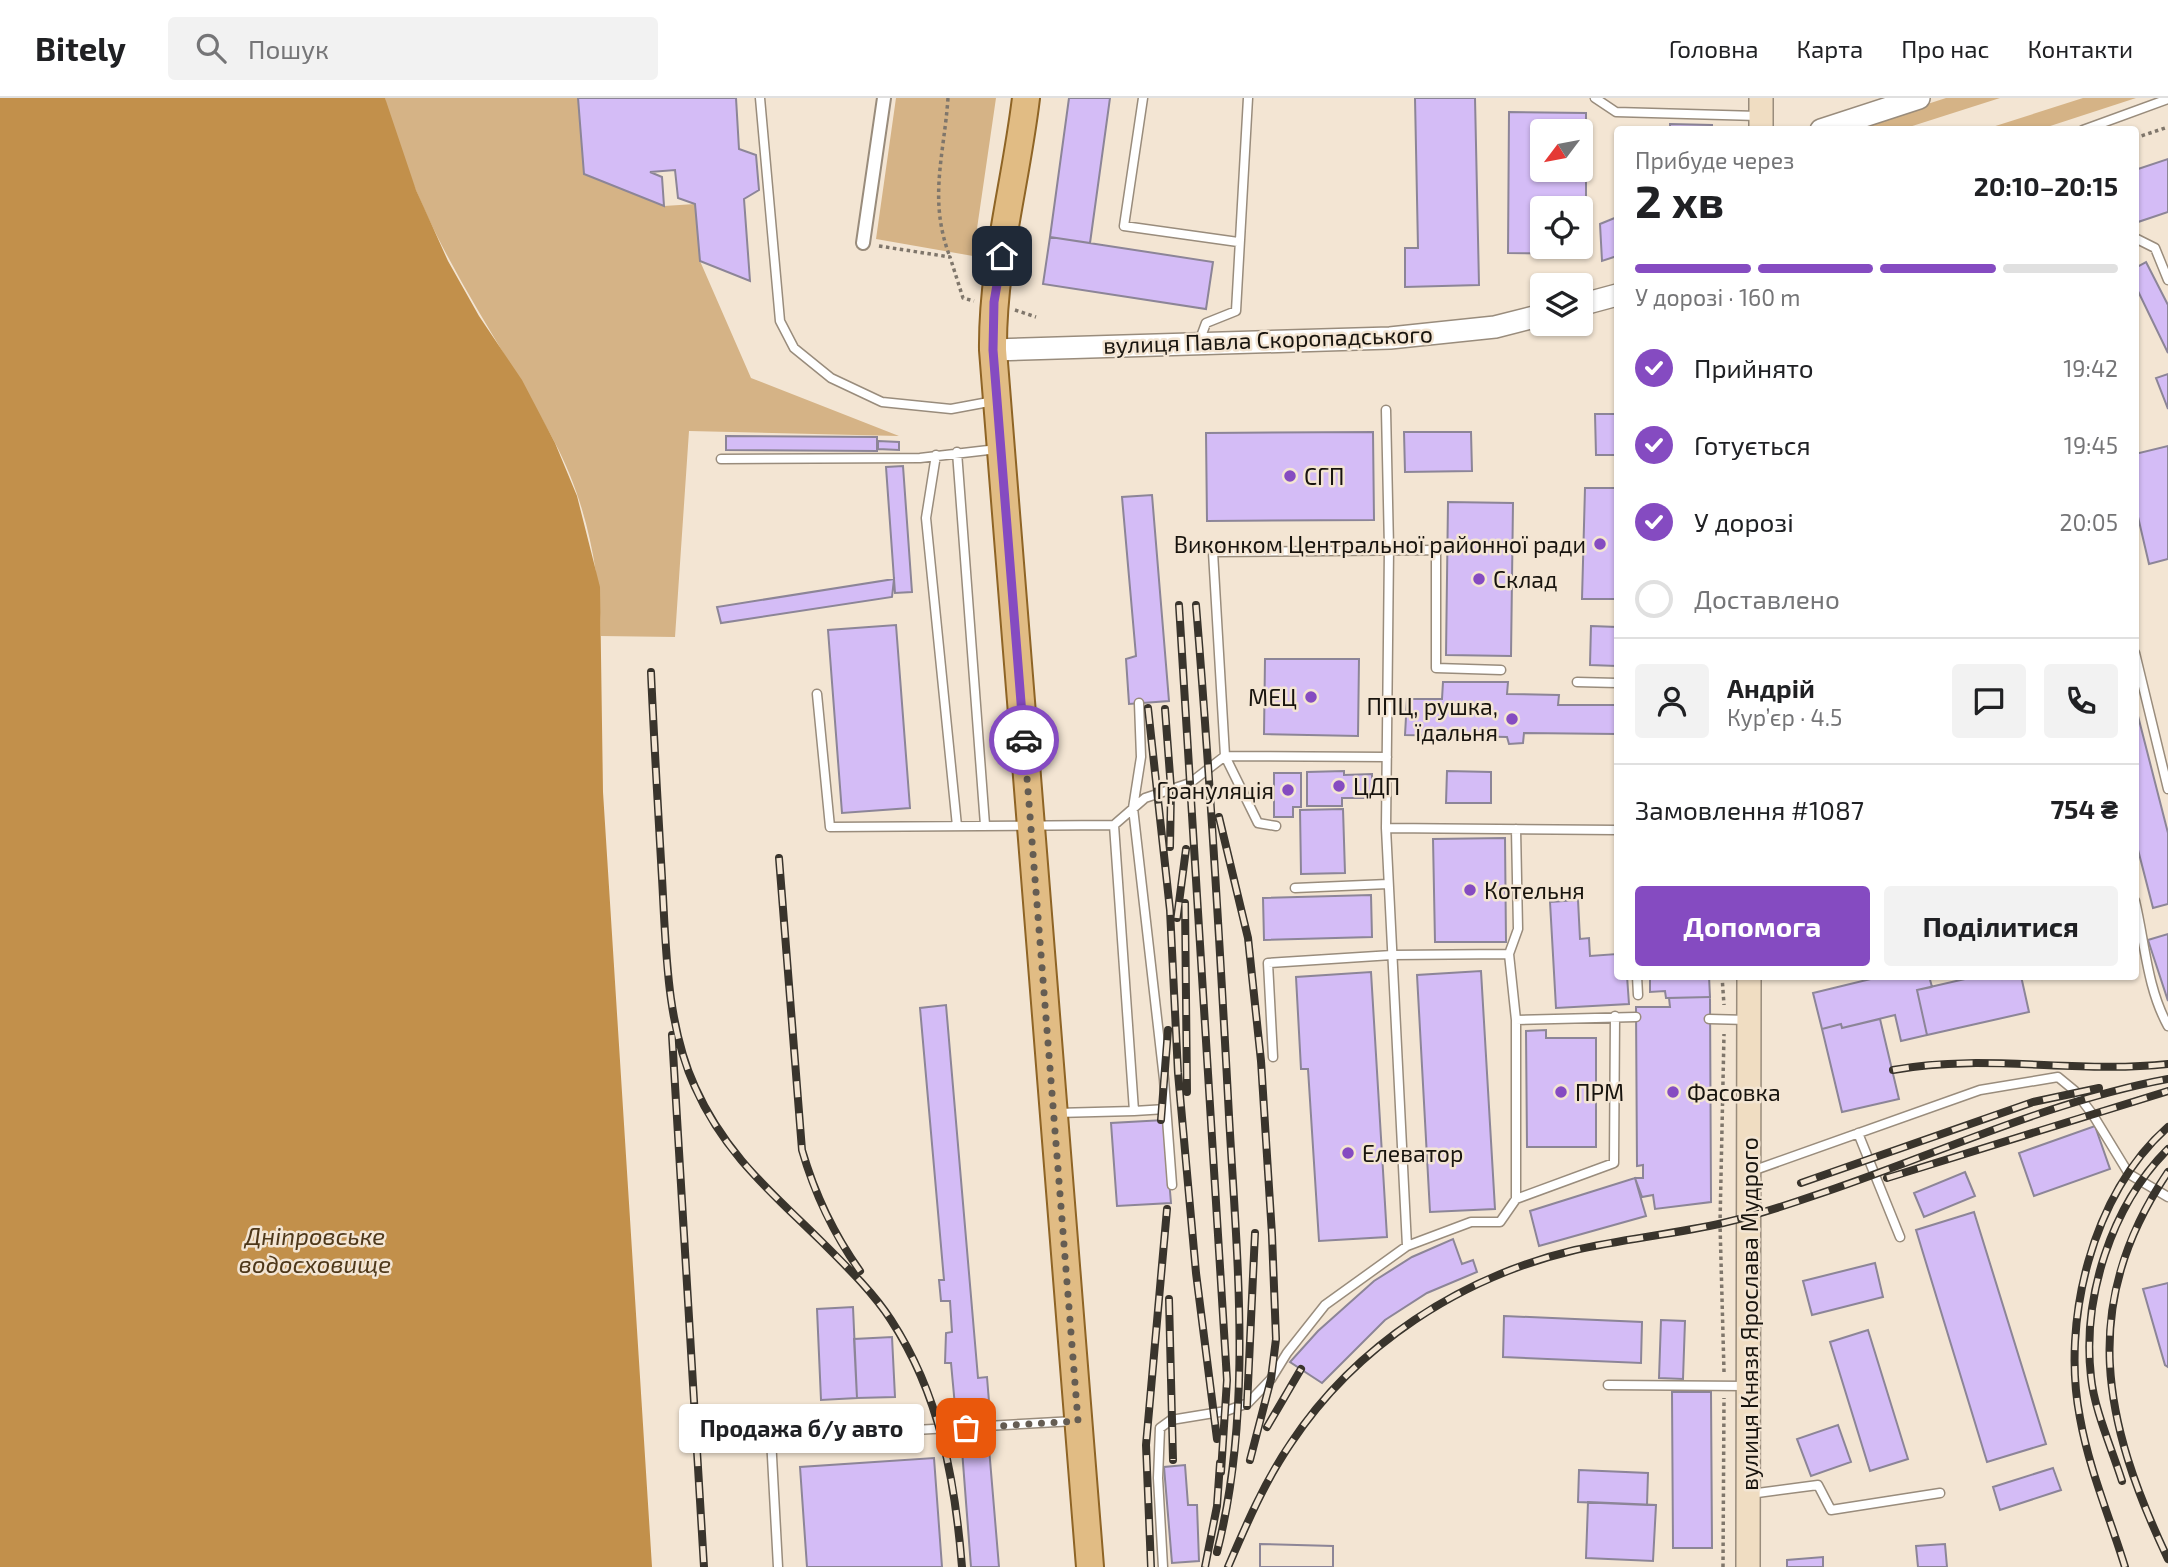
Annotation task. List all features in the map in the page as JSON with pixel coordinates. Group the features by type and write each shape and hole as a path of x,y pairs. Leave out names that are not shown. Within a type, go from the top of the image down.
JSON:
{"main road":[{"path":"1026,98 1018,164 994,302 993,350 1090,1567"},
{"name":"вулиця Князя Ярослава Мудрого","path":"1748,1567 1748,1494 1735,1386 1750,1172 1749,980"}],"street":[{"path":"863,243 884,98"},
{"path":"1833,126 1919,98"},
{"path":"1593,301 1614,296"},
{"name":"вулиця Павла Скоропадського","path":"993,350 1390,338 1495,327 1530,318"}],"lane":[{"path":"760,98 780,321 794,348 831,378 882,402 951,409 997,400"},
{"path":"1143,98 1124,226 1238,242"},
{"path":"1199,342 1206,323 1236,311 1248,98"},
{"path":"1595,98 1616,111 1761,114"},
{"path":"2093,126 2168,99"},
{"path":"2139,240 2155,248 2168,280"},
{"path":"1385,410 1389,548 1386,828 1407,1247"},
{"path":"721,459 920,458 1000,449"},
{"path":"957,452 985,825"},
{"path":"936,455 926,518 957,826"},
{"path":"1276,826 1258,823 1225,756 1213,552 1389,548 1436,550 1436,668 1501,670"},
{"path":"2139,669 2168,789"},
{"path":"1577,682 1614,682"},
{"path":"817,694 830,827 1114,825 1157,792 1189,783 1225,756 1387,757"},
{"path":"1139,703 1142,757 1133,808 1172,1185"},
{"path":"1114,825 1134,1111"},
{"path":"1386,828 1614,830"},
{"path":"1163,1567 1158,1478 1160,1428 1171,1420 1227,1411 1248,1403 1271,1379 1287,1353 1325,1305 1407,1247 1471,1222 1500,1222 1516,1199 1516,1020 1508,954 1518,929 1516,829"},
{"path":"1295,888 1388,884"},
{"path":"2139,922 2147,964 2168,1026"},
{"path":"1273,1057 1268,963 1392,955 1508,954"},
{"path":"1637,980 1638,995"},
{"path":"1516,1199 1614,1163 1615,1016"},
{"path":"1516,1020 1636,1017"},
{"path":"1709,1019 1749,1020"},
{"path":"1750,1172 1980,1090 2058,1077 2083,1101 2129,1174 2168,1197"},
{"path":"1053,1113 1166,1109"},
{"path":"1858,1133 1900,1237"},
{"path":"1608,1385 1735,1386"},
{"path":"778,1567 771,1438 1078,1421"},
{"path":"1748,1494 1818,1485 1830,1510 1940,1493"}],"path":[{"path":"948,98 938,170 938,212 941,235 963,298"},
{"path":"2139,137 2168,127"},
{"path":"863,243 950,257"},
{"path":"1723,980 1720,1224 1735,1386 1723,1567"}],"shaded area":[{"path":"385,98 578,98 584,174 664,206 695,204 700,261 751,378 899,436 689,431 675,637 601,636 594,561 575,488 554,441 440,243 396,141"},
{"path":"896,98 996,98 973,256 876,239"},
{"path":"1946,98 2000,98 1912,126 1859,126"},
{"path":"2083,98 2136,98 2050,126 1995,126"}],"water":[{"name":"Дніпровське водосховище","path":"0,98 385,98 416,190 448,261 479,316 522,380 555,443 577,496 600,587 603,792 652,1567 0,1567"}],"building":[{"path":"578,98 736,98 739,149 756,155 759,190 744,199 750,281 700,261 695,204 678,198 675,170 650,172 662,177 664,206 584,174"},
{"path":"1069,98 1110,98 1090,243 1050,237"},
{"path":"1415,98 1475,98 1479,285 1405,287 1405,248 1418,248"},
{"path":"1509,112 1586,113 1586,119 1530,119 1530,182 1586,182 1586,196 1530,196 1530,253 1508,253"},
{"path":"1670,124 1712,125 1712,126"},
{"path":"2168,159 2168,212 2139,222 2139,169"},
{"path":"1614,218 1614,257 1602,261 1600,224"},
{"path":"1050,237 1213,262 1206,309 1043,284"},
{"path":"2146,262 2168,305 2168,353 2139,293 2139,266"},
{"path":"2168,374 2168,409 2156,378"},
{"path":"1595,414 1614,414 1614,455 1596,455"},
{"name":"СГП","path":"1373,432 1374,520 1207,521 1206,433"},
{"path":"1404,432 1471,432 1472,471 1405,472"},
{"path":"726,436 877,437 877,451 726,450"},
{"path":"878,441 899,442 899,450 878,449"},
{"path":"2168,446 2168,559 2149,564 2139,521 2139,453"},
{"path":"903,466 912,592 895,593 886,467"},
{"name":"Виконком Центральної районної ради","path":"1585,488 1614,488 1614,599 1582,599"},
{"path":"1152,495 1169,701 1129,704 1126,659 1136,656 1122,497"},
{"name":"Склад","path":"1448,502 1513,503 1511,656 1446,655"},
{"path":"894,579 892,597 721,623 717,607"},
{"path":"896,625 910,808 842,813 828,630"},
{"path":"1591,626 1614,627 1614,666 1590,665"},
{"name":"МЕЦ","path":"1265,659 1359,659 1358,736 1264,734"},
{"name":"ППЦ, рушка, їдальня","path":"1443,682 1508,682 1507,694 1559,695 1558,705 1614,705 1614,734 1524,733 1523,743 1509,744 1507,737 1405,735 1407,699 1442,699"},
{"path":"2139,720 2168,833 2168,904 2153,908 2139,854"},
{"name":"ЦДП","path":"1344,771 1344,775 1372,774 1372,798 1342,798 1342,806 1307,806 1307,772"},
{"path":"1447,771 1491,772 1491,803 1446,803"},
{"name":"Грануляція","path":"1274,773 1301,773 1301,807 1293,807 1293,817 1274,817"},
{"path":"1343,809 1345,873 1301,874 1300,810"},
{"name":"Котельня","path":"1505,838 1506,942 1435,942 1433,839"},
{"path":"1371,895 1372,937 1264,940 1263,898"},
{"path":"1578,900 1580,939 1589,938 1590,956 1614,954 1614,980 1627,980 1629,1004 1556,1008 1550,902"},
{"path":"2168,934 2168,1001 2148,940"},
{"name":"Елеватор","path":"1481,971 1495,1209 1430,1212 1417,975"},
{"name":"Елеватор","path":"1371,972 1387,1237 1319,1241 1308,1069 1301,1069 1296,977"},
{"path":"1650,980 1709,980 1710,997 1666,998 1665,991 1650,992"},
{"path":"1867,980 1930,980 1932,987 1917,990 1927,1035 1901,1041 1895,1015 1842,1028 1841,1024 1822,1029 1813,993"},
{"path":"1961,980 2022,980 2029,1012 1927,1035 1917,990"},
{"name":"Фасовка","path":"1710,997 1711,1202 1655,1209 1653,1195 1642,1197 1635,1178 1643,1178 1643,1165 1637,1166 1636,1007 1670,1007 1669,998"},
{"path":"946,1005 978,1378 987,1377 990,1414 966,1416 965,1405 955,1406 951,1363 945,1363 946,1333 952,1332 950,1301 941,1301 939,1280 944,1280 920,1008"},
{"path":"1880,1019 1899,1099 1842,1112 1822,1029 1841,1024 1842,1028"},
{"name":"ПРМ","path":"1546,1030 1546,1038 1596,1038 1596,1147 1527,1147 1526,1031"},
{"path":"1164,1120 1171,1203 1117,1206 1111,1123"},
{"path":"2095,1126 2110,1169 2034,1196 2019,1153"},
{"path":"1965,1172 1975,1196 1924,1217 1914,1193"},
{"path":"1635,1178 1646,1216 1539,1246 1530,1211"},
{"path":"1974,1212 2046,1444 1987,1462 1916,1230"},
{"path":"1453,1239 1462,1264 1473,1260 1477,1272 1427,1293 1385,1320 1322,1383 1290,1362 1318,1331 1374,1281 1412,1257"},
{"path":"1875,1263 1883,1297 1812,1315 1803,1281"},
{"path":"2168,1283 2168,1367 2165,1365 2143,1289"},
{"path":"853,1307 857,1398 821,1400 817,1309"},
{"path":"1504,1316 1642,1322 1641,1363 1503,1357"},
{"path":"1661,1320 1685,1321 1683,1379 1659,1378"},
{"path":"1868,1330 1908,1459 1870,1471 1830,1342"},
{"path":"892,1337 895,1397 857,1398 854,1339"},
{"path":"1672,1392 1711,1392 1712,1548 1673,1548"},
{"path":"1838,1425 1851,1462 1811,1476 1797,1439"},
{"path":"989,1448 999,1567 971,1567 962,1450"},
{"path":"934,1458 942,1567 807,1567 800,1467"},
{"path":"1185,1465 1188,1505 1197,1505 1199,1561 1172,1563 1164,1467"},
{"path":"2053,1468 2061,1490 2000,1510 1993,1487"},
{"path":"1579,1470 1648,1473 1647,1505 1578,1502"},
{"path":"1588,1502 1656,1505 1653,1561 1586,1558"},
{"path":"1260,1544 1333,1546 1333,1567 1260,1567"},
{"path":"1260,1544 1333,1546 1333,1567 1260,1567"},
{"path":"1945,1544 1947,1567 1918,1567 1916,1546"},
{"path":"1823,1557 1823,1567 1787,1567 1787,1560"}],"railway":[{"path":"1179,605 1227,1380 1221,1472"},
{"path":"1196,605 1218,924 1240,1335 1235,1445 1217,1552"},
{"path":"651,672 669,984 685,1063 707,1111 735,1152 867,1289 891,1320 908,1349 922,1378 942,1439 955,1502 962,1567"},
{"path":"1148,708 1170,910 1178,1073 1196,1273 1217,1439"},
{"path":"1165,709 1171,789 1170,847"},
{"path":"1219,817 1248,938 1261,1061 1272,1235 1276,1339 1271,1379 1250,1460"},
{"path":"1177,918 1186,849"},
{"path":"779,858 802,1150 826,1213 860,1271"},
{"path":"1185,903 1187,1092"},
{"path":"1161,1120 1168,1030"},
{"path":"672,1035 704,1567"},
{"path":"1893,1070 1961,1063 2099,1067 2168,1064"},
{"path":"1228,1567 1273,1472 1317,1408 1347,1375 1379,1346 1452,1297 1533,1262 1575,1250 1705,1227 1757,1214 1857,1181 2033,1116 2122,1089 2168,1079"},
{"path":"1801,1183 2033,1102 2099,1088"},
{"path":"1887,1178 2168,1091"},
{"path":"2125,1567 2084,1437 2075,1381 2075,1341 2079,1301 2088,1261 2102,1223 2120,1187 2142,1155 2168,1127"},
{"path":"2122,1481 2099,1416 2093,1389 2089,1347 2091,1316 2096,1285 2116,1225 2148,1172 2168,1149"},
{"path":"2168,1172 2139,1221 2121,1269 2111,1317 2110,1364 2116,1411 2128,1459 2168,1559"},
{"path":"1151,1567 1146,1445 1167,1209"},
{"path":"1247,1406 1255,1233"},
{"path":"1169,1299 1173,1460"},
{"path":"1267,1427 1301,1369"},
{"path":"1205,1567 1217,1506 1220,1463"}],"way so far":[{"path":"966,1428 1078,1421 1024,740"}],"place":[{"name":"СГП","path":"1290,476"},
{"name":"Виконком Центральної районної ради","path":"1600,544"},
{"name":"Склад","path":"1479,579"},
{"name":"МЕЦ","path":"1311,697"},
{"name":"ППЦ, рушка, їдальня","path":"1512,719"},
{"name":"ЦДП","path":"1339,786"},
{"name":"Грануляція","path":"1288,790"},
{"name":"Котельня","path":"1470,890"},
{"name":"ПРМ","path":"1561,1092"},
{"name":"Фасовка","path":"1673,1092"},
{"name":"Елеватор","path":"1348,1153"},
{"name":"Продажа б/у авто","path":"966,1428"}],"route":[{"path":"1002,256 994,302 993,350 1024,740"}]}
